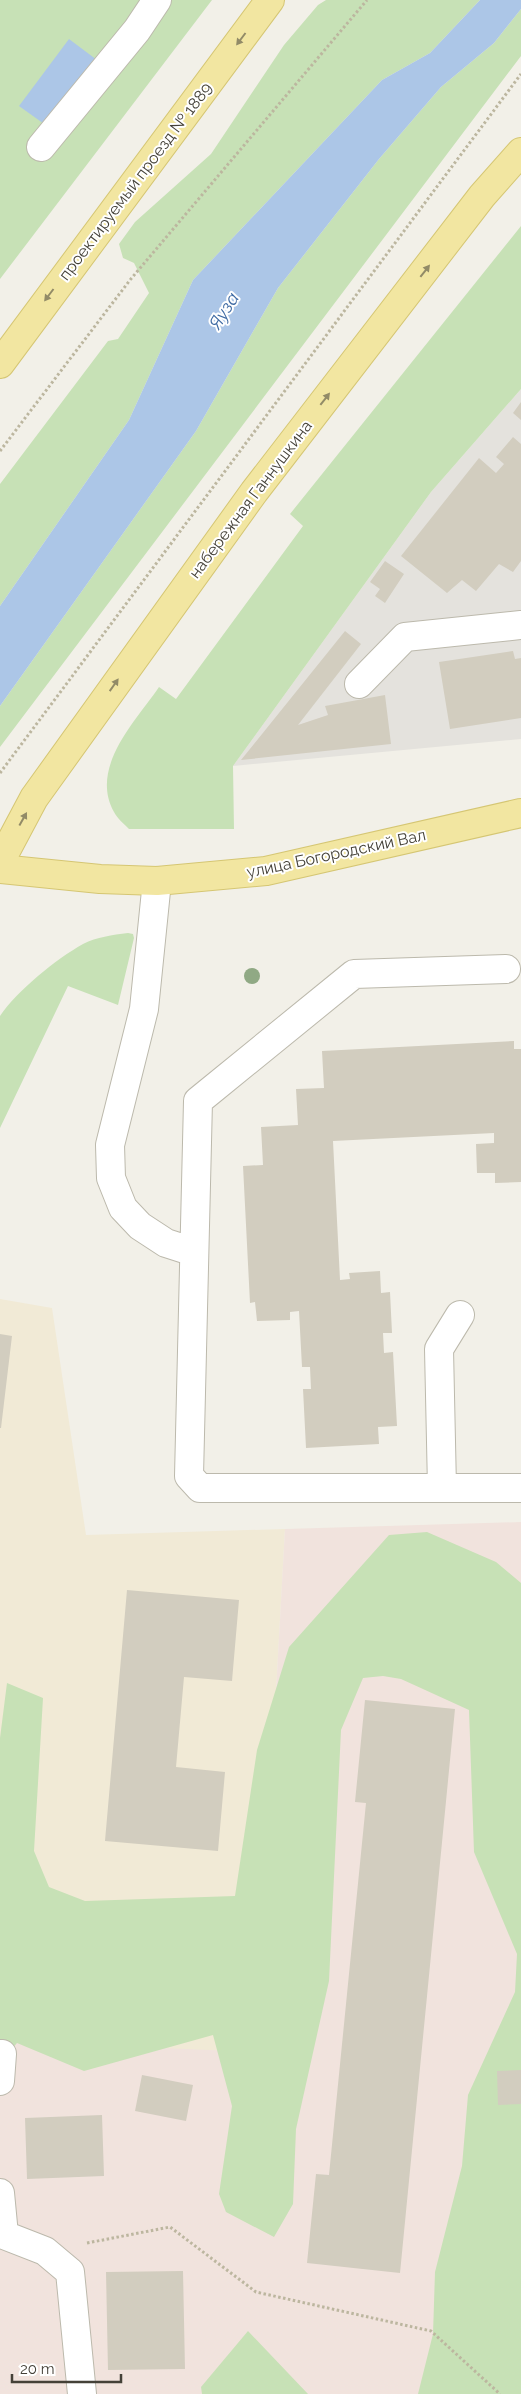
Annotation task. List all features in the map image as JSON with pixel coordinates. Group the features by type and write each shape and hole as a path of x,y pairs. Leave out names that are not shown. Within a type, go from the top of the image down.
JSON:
{"main road":[{"name":"проектируемый проезд № 1889","path":"0,364 270,0"},
{"name":"набережная Ганнушкина","path":"0,862 34,798 254,492 482,196 521,152"},
{"name":"улица Богородский Вал","path":"0,868 100,879 157,881 266,871 521,813"}],"lane":[{"path":"41,147 137,30 157,0"},
{"path":"359,684 405,637 521,625"},
{"path":"157,881 144,1009 110,1145 111,1178 123,1208 140,1226 166,1243 194,1252"},
{"path":"506,969 354,974 198,1101 189,1476 200,1488 521,1488"},
{"path":"442,1488 439,1349 460,1315"},
{"path":"0,2081 2,2054"},
{"path":"0,2193 2,2235 45,2251 70,2272 82,2394"}],"path":[{"path":"0,451 130,280 367,0"},
{"path":"0,772 521,74"},
{"path":"45,2251 170,2226 256,2292 431,2331 500,2394"}],"shaded area":[{"path":"521,389 521,739 233,766 431,492"},
{"path":"0,1299 52,1308 86,1535 285,1529 256,2053 0,2041"},
{"path":"521,1522 521,2394 0,2394 0,2041 256,2052 285,1529"}],"green space":[{"path":"0,0 212,0 0,279"},
{"path":"326,0 480,0 430,53 382,80 193,280 129,420 0,606 0,484 108,341 118,339 149,293 134,263 123,258 119,244 135,222 211,154 284,45 318,5"},
{"path":"521,9 521,56 0,747 0,706 196,431 278,288 379,159 441,87 494,43"},
{"path":"521,226 521,389 431,492 233,766 234,829 129,829 114,812 108,795 107,778 111,762 128,730 159,687 176,699 303,526 290,514"},
{"path":"128,933 133,934 134,938 118,1005 68,986 0,1128 0,1016 16,996 72,950 94,940"},
{"path":"427,1532 496,1562 521,1583 521,2394 418,2394 433,2334 435,2272 462,2166 468,2095 515,1992 517,1954 474,1852 469,1710 401,1679 383,1676 363,1678 341,1730 329,1981 296,2129 293,2204 274,2237 226,2212 219,2194 232,2106 213,2035 84,2071 17,2043 4,2058 0,2068 0,1738 7,1683 43,1698 34,1851 49,1887 85,1901 235,1896 257,1750 289,1647 389,1535"},
{"path":"248,2331 308,2394 202,2394 201,2387"}],"water":[{"name":"Яуза","path":"480,0 521,0 521,9 494,43 441,87 379,159 278,288 196,431 0,706 0,606 129,420 193,280 382,80 430,53"},
{"path":"69,39 97,60 47,126 19,106"}],"building":[{"path":"521,402 521,420 513,413"},
{"path":"513,437 521,444 521,561 513,572 499,564 476,591 462,580 447,593 401,556 479,458 496,473 504,464 496,457"},
{"path":"385,561 404,574 385,603 375,596 380,589 370,582"},
{"path":"345,631 361,644 298,725 328,715 325,706 385,695 391,744 241,760"},
{"path":"513,651 515,659 521,658 521,718 450,729 439,662"},
{"path":"514,1041 514,1049 521,1049 521,1182 495,1183 495,1173 477,1173 476,1144 494,1143 494,1133 333,1141 340,1280 350,1279 349,1273 380,1271 381,1293 390,1292 392,1333 383,1333 384,1353 393,1352 397,1426 378,1427 379,1444 306,1448 303,1389 311,1389 310,1367 302,1367 299,1311 290,1312 290,1320 257,1321 255,1302 250,1303 243,1166 263,1165 261,1127 298,1125 296,1089 324,1088 322,1051"},
{"path":"0,1334 12,1336 1,1428 0,1428"},
{"path":"127,1590 239,1600 232,1681 184,1677 176,1767 225,1772 218,1851 105,1841"},
{"path":"365,1700 455,1709 400,2273 307,2263 316,2174 329,2175 366,1803 355,1802"},
{"path":"521,2070 521,2104 498,2105 497,2071"},
{"path":"142,2075 193,2085 186,2121 135,2111"},
{"path":"102,2115 104,2176 27,2179 25,2118"},
{"path":"183,2271 185,2369 108,2370 106,2272"}]}
